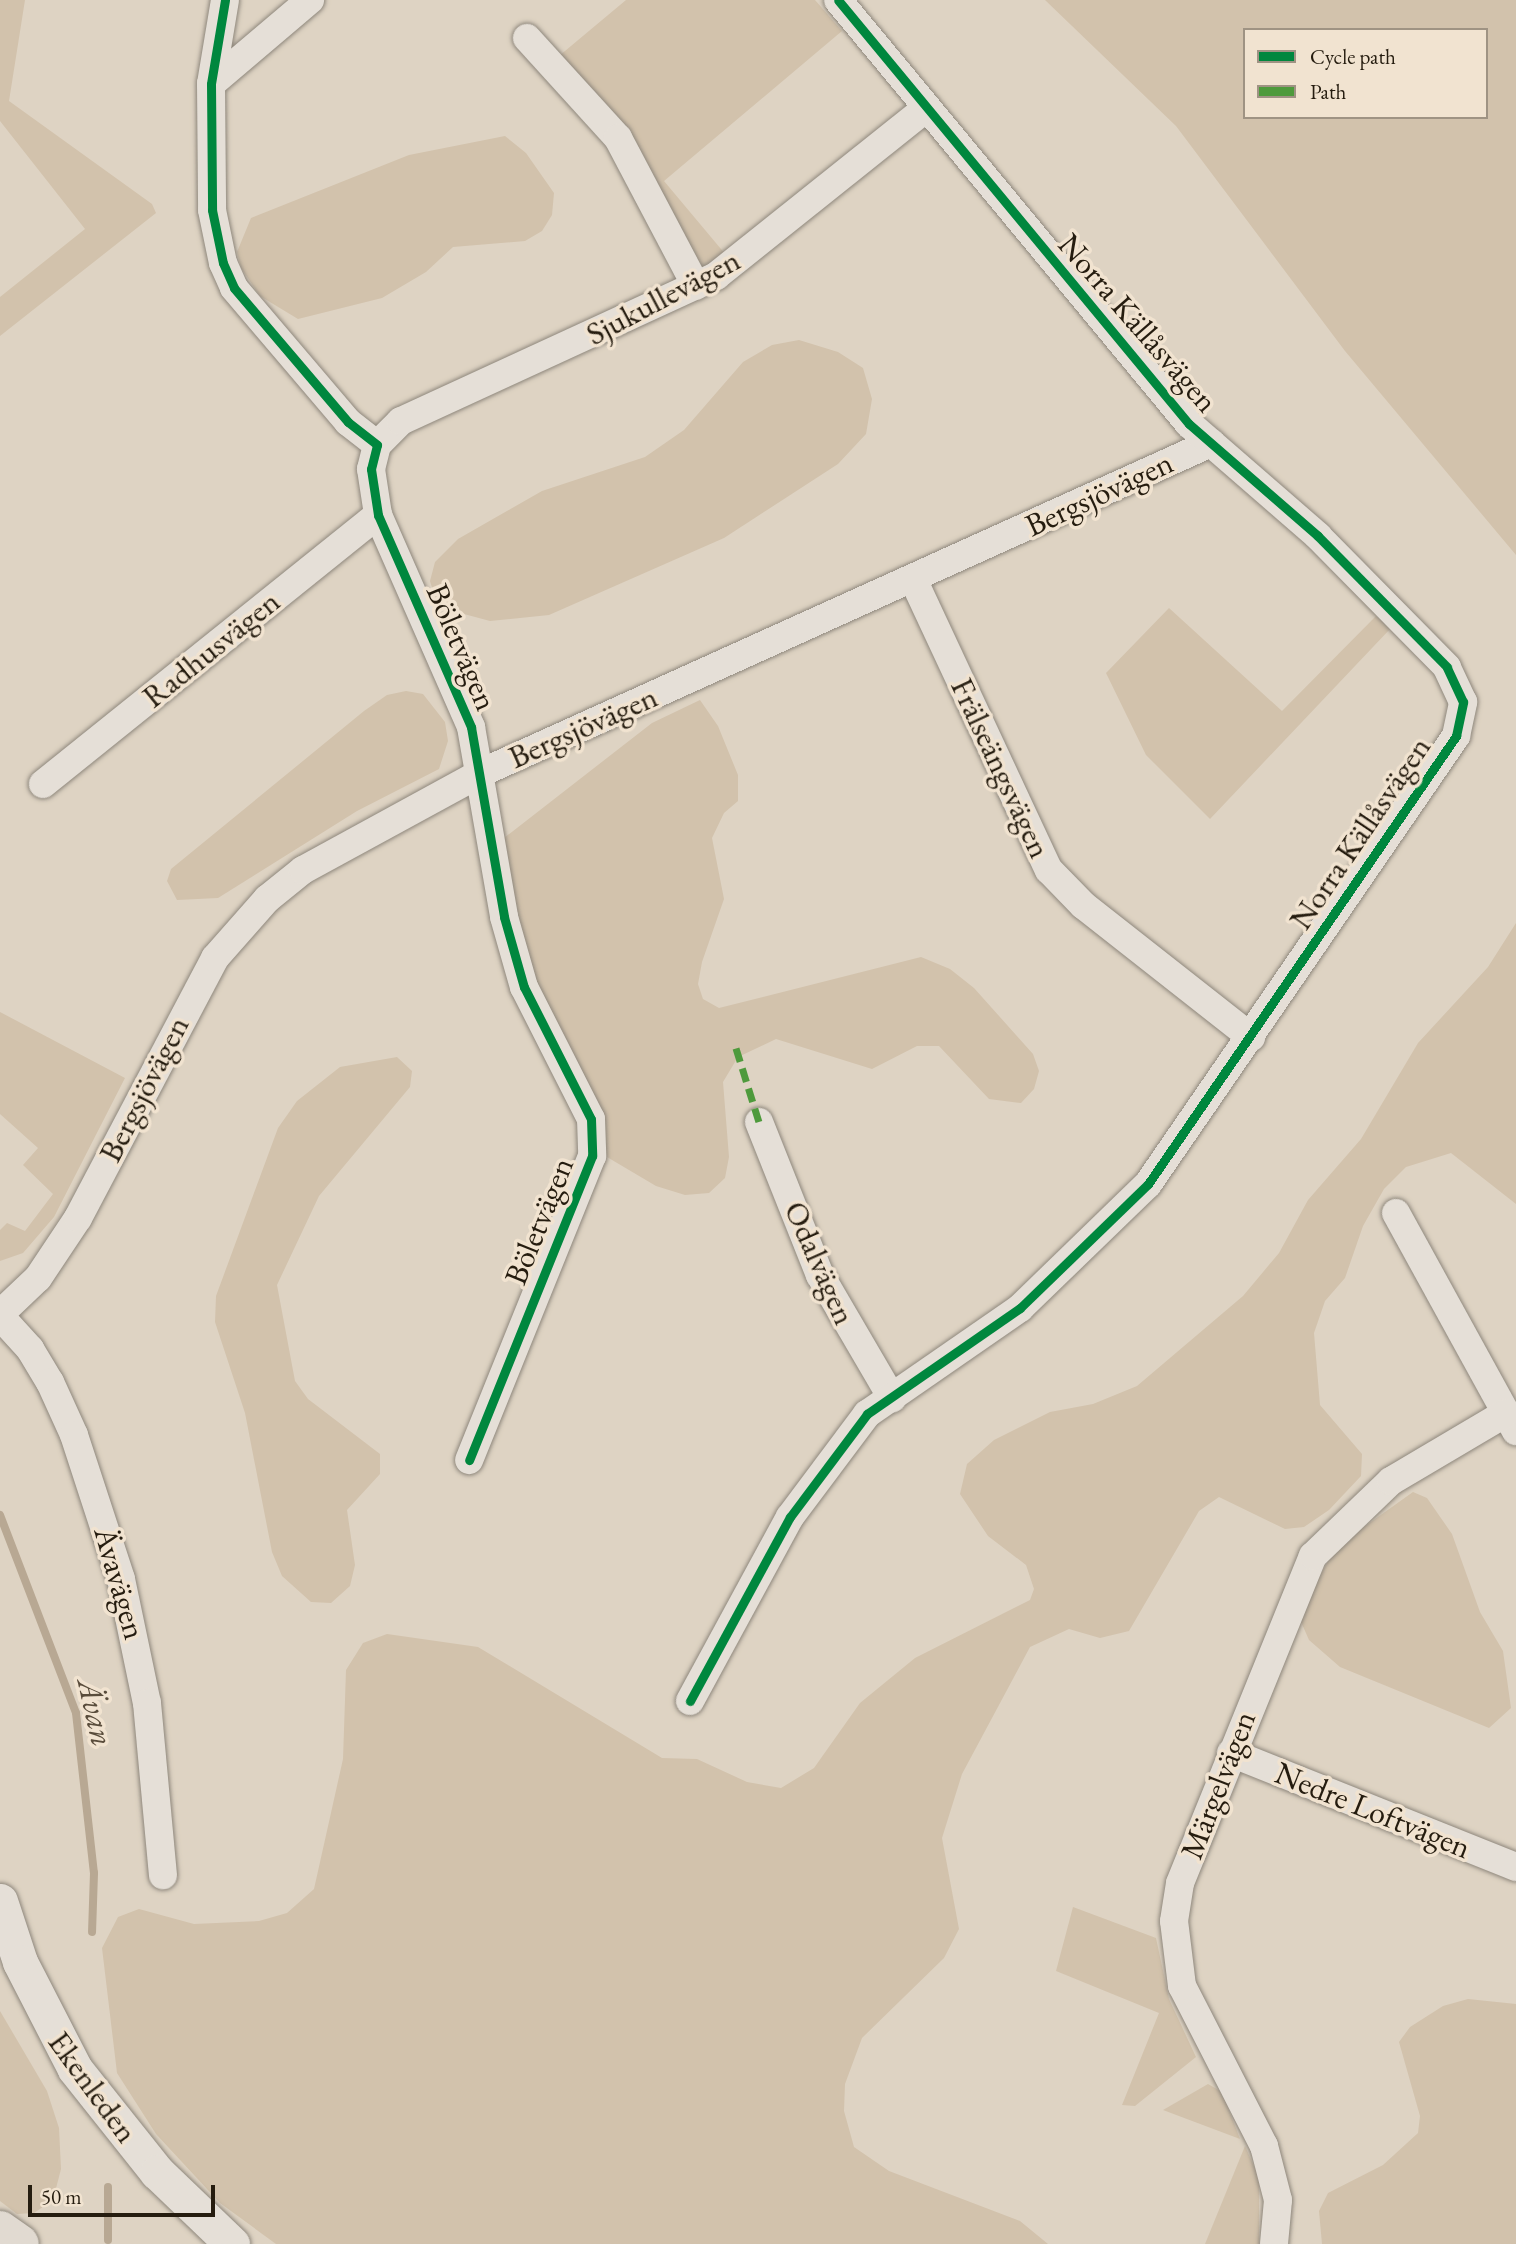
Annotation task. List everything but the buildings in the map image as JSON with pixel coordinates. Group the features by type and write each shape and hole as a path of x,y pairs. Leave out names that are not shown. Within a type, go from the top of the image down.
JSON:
{"highway":[{"path":"0,2230 20,2244"}],"street":[{"path":"225,0 211,84 212,210 234,288 348,422 377,445"},
{"path":"211,84 310,0"},
{"name":"Norra Källåsvägen","path":"690,1701 790,1517 838,1448 867,1414 1020,1308 1109,1227 1148,1184 1455,736 1463,702 1447,667 1318,536 1188,424 925,109 838,0"},
{"path":"527,38 618,138 696,286"},
{"name":"Sjukullevägen","path":"377,445 401,421 696,286 752,249 925,109"},
{"name":"Bergsjövägen","path":"0,1315 38,1278 78,1218 189,999 242,925 303,870 483,772 1211,443"},
{"name":"Böletvägen","path":"377,445 371,469 378,515 461,699 483,772 504,917 524,987 585,1102 594,1142 469,1461"},
{"name":"Radhusvägen","path":"43,784 378,515"},
{"name":"Frälseängsvägen","path":"913,579 1049,870 1083,905 1251,1037"},
{"name":"Odalvägen","path":"759,1122 820,1275 892,1398"},
{"path":"1396,1213 1511,1422"},
{"name":"Ävavägen","path":"0,1315 30,1349 50,1382 74,1435 121,1579 145,1692 163,1875"},
{"name":"Märgelvägen","path":"1274,2244 1278,2200 1264,2146 1196,2022 1174,1951 1180,1883 1313,1556 1391,1481 1511,1422"},
{"name":"Nedre Loftvägen","path":"1231,1753 1516,1867"},
{"name":"Ekenleden","path":"0,1900 25,1974 75,2069 157,2172 232,2244"}],"shaded area":[{"path":"0,0 25,0 9,101 152,204 156,213 0,336 0,297 85,229 0,121"},
{"path":"626,0 815,0 842,31 664,181 726,255 711,265 701,268 559,56"},
{"path":"1045,0 1516,0 1516,555 1345,351 1176,126"},
{"path":"505,136 526,153 554,193 552,215 542,231 525,241 453,247 426,272 382,298 298,319 260,296 241,268 237,252 251,218 409,155"},
{"path":"799,340 838,352 863,368 872,399 866,434 838,464 724,538 549,615 490,621 438,607 430,581 435,562 458,539 542,491 645,457 684,430 743,362 772,345"},
{"path":"1169,608 1282,711 1376,616 1391,628 1210,819 1146,755 1106,673"},
{"path":"406,691 423,694 445,722 448,741 439,769 357,811 218,898 177,900 167,881 171,869 364,711 387,695"},
{"path":"700,700 718,726 738,775 738,801 724,813 712,838 724,899 702,962 698,984 703,999 719,1008 921,957 950,969 974,988 1033,1054 1039,1071 1034,1089 1021,1103 989,1099 939,1046 917,1046 872,1069 776,1039 738,1057 723,1082 729,1157 725,1178 709,1193 685,1195 656,1186 607,1157 590,1136 555,1062 498,853 504,838 652,723"},
{"path":"1516,923 1516,1204 1451,1153 1406,1167 1384,1189 1363,1226 1345,1278 1325,1301 1314,1333 1320,1405 1362,1454 1361,1476 1329,1510 1304,1527 1285,1529 1219,1497 1199,1511 1129,1631 1100,1638 1069,1629 1030,1647 962,1774 942,1838 959,1929 944,1958 862,2038 845,2084 844,2111 854,2147 889,2171 1020,2221 1048,2244 276,2244 220,2203 156,2134 117,2073 102,1948 118,1917 139,1909 194,1924 259,1921 287,1913 314,1889 343,1759 346,1670 363,1643 387,1634 478,1647 662,1758 697,1759 747,1782 781,1788 814,1768 860,1703 915,1658 1030,1600 1034,1589 1026,1565 988,1536 960,1494 967,1464 994,1440 1050,1412 1093,1404 1137,1386 1243,1296 1279,1253 1308,1200 1361,1139 1418,1043 1488,967"},
{"path":"0,1012 125,1078 54,1217 23,1253 0,1261 0,1230 7,1223 25,1231 53,1194 23,1165 38,1148 0,1114"},
{"path":"397,1057 412,1071 410,1087 319,1196 277,1285 295,1381 308,1399 380,1454 380,1474 347,1510 355,1565 350,1586 331,1603 311,1602 282,1576 272,1552 245,1413 215,1322 216,1296 278,1128 297,1101 340,1067"},
{"path":"1413,1492 1427,1498 1452,1534 1480,1612 1503,1651 1511,1708 1489,1728 1340,1667 1309,1640 1298,1615 1336,1547"},
{"path":"1073,1907 1156,1938 1169,1999 1196,2057 1135,2106 1122,2105 1159,2013 1056,1971"},
{"path":"1468,1999 1516,2004 1516,2244 1322,2244 1319,2211 1328,2193 1383,2165 1418,2133 1420,2116 1399,2042 1410,2027 1443,2006"},
{"path":"0,2011 47,2091 59,2128 61,2169 53,2200 34,2213 17,2214 0,2201"},
{"path":"1208,2084 1222,2092 1240,2139 1163,2110"},
{"path":"1245,2146 1259,2178 1259,2244 1205,2244"}],"waterway":[{"name":"Ävan","path":"0,1515 76,1713 94,1873 92,1932"},
{"name":"Ävan","path":"108,2187 108,2240"}],"marked path":[{"path":"736,1048 759,1122"}],"cycle path":[{"path":"225,0 211,84 212,210 223,263 234,288 348,422 377,445 371,469 378,515 471,727 504,917 524,987 591,1119 592,1156 469,1460"},
{"path":"690,1701 790,1517 867,1414 1020,1308 1148,1184 1456,736 1463,702 1447,667 1318,536 1189,424 838,0"}]}
